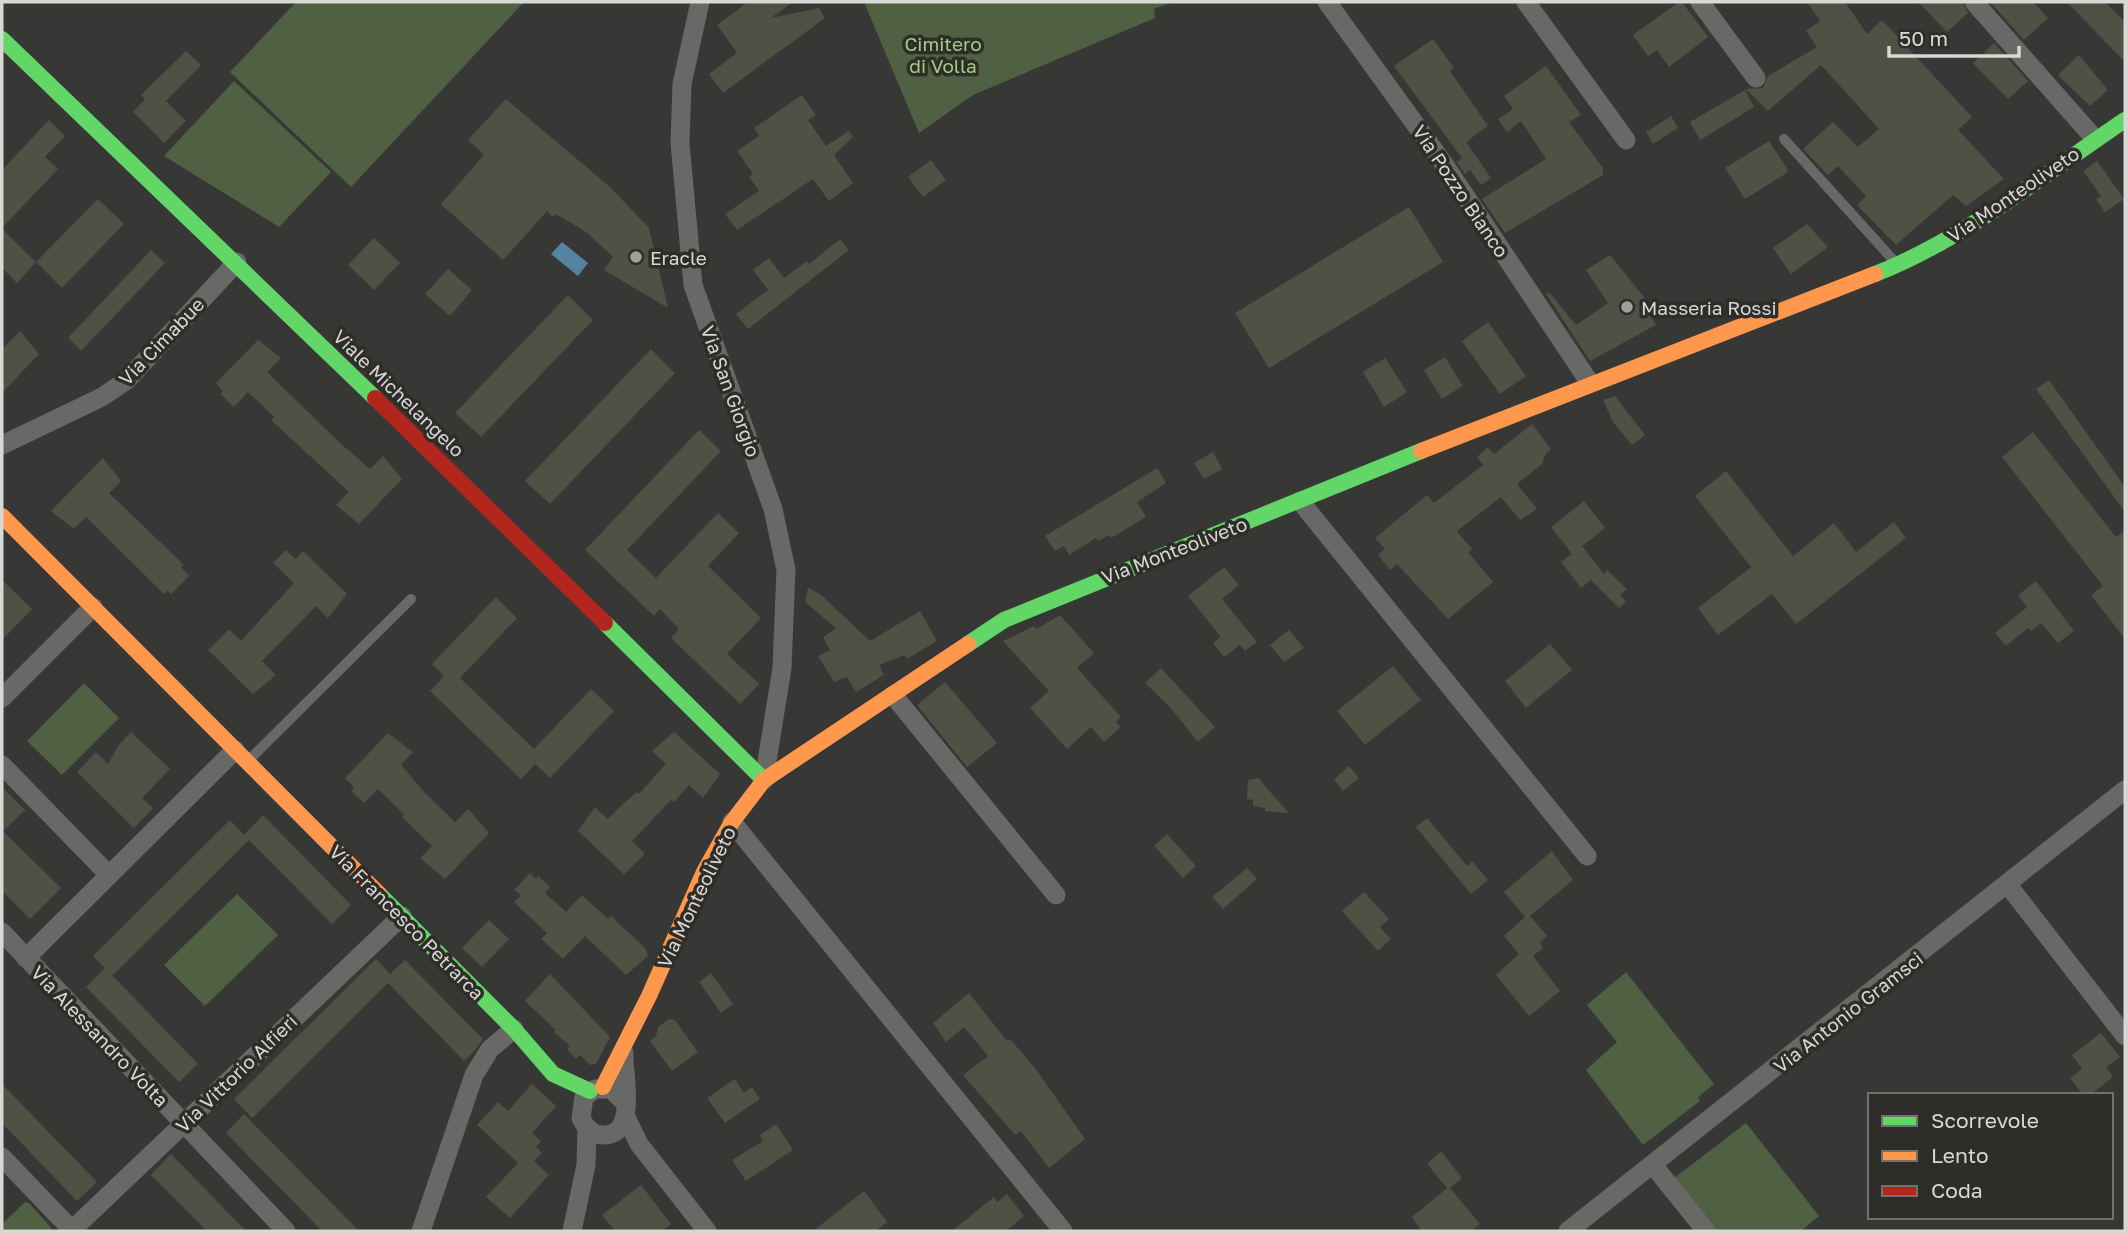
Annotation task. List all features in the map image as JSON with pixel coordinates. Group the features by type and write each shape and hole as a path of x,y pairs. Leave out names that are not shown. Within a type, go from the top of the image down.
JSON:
{"street":[{"name":"Via San Giorgio","path":"700,2 682,84 680,143 693,285 773,509 786,570 782,668 764,780"},
{"name":"Via Pozzo Bianco","path":"1327,2 1444,164 1590,383"},
{"path":"1526,2 1626,140"},
{"path":"1700,2 1756,78"},
{"path":"1974,2 2095,139"},
{"name":"Viale Michelangelo","path":"2,39 237,262 764,780"},
{"name":"Via Monteoliveto","path":"591,1094 624,1049 704,872 732,822 764,780 1004,620 1590,383 1898,265 1987,213 2125,120"},
{"name":"Via Cimabue","path":"2,445 102,397 127,380 237,262"},
{"path":"1300,501 1587,856"},
{"name":"Via Francesco Petrarca","path":"2,516 514,1028 553,1074 591,1094"},
{"path":"2,698 93,607"},
{"path":"892,695 1056,895"},
{"path":"26,958 109,875 241,756"},
{"path":"2,765 109,875"},
{"name":"Via Antonio Gramsci","path":"1568,1231 2008,886 2125,790"},
{"path":"732,822 1063,1231"},
{"path":"2008,886 2125,1036"},
{"name":"Via Vittorio Alfieri","path":"72,1231 402,916"},
{"name":"Via Alessandro Volta","path":"2,932 286,1231"},
{"path":"421,1231 474,1075 490,1049 514,1028"},
{"name":"Via Monteoliveto","path":"624,1049 626,1110"},
{"path":"639,1144 600,1132 581,1118 591,1094 619,1093 639,1144 706,1231"},
{"path":"572,1231 586,1165 600,1132 626,1110"},
{"path":"2,1157 72,1231"},
{"path":"1653,1165 1706,1231"}],"lane":[{"path":"1784,139 1898,265"},
{"path":"241,756 411,599"}],"green space":[{"path":"296,2 524,2 351,187 230,72"},
{"name":"Cimitero di Volla","path":"864,2 1173,2 1154,9 1155,18 973,95 919,133"},
{"path":"234,81 331,172 279,227 164,156"},
{"path":"84,683 119,718 62,775 27,741"},
{"path":"237,894 278,935 205,1006 164,965"},
{"path":"1626,972 1714,1084 1698,1097 1700,1101 1643,1145 1586,1070 1617,1042 1587,1005"},
{"path":"1746,1123 1819,1216 1801,1231 1714,1231 1673,1179"},
{"path":"25,1202 29,1203 54,1231 2,1231 2,1224"}],"water":[{"path":"562,242 588,263 578,276 551,254"}],"building":[{"path":"748,2 793,2 771,18 819,8 825,18 723,93 709,74 737,53 717,25"},
{"path":"1682,2 1708,37 1669,67 1657,50 1648,56 1633,35"},
{"path":"1807,2 1845,2 1867,34 1882,20 1972,117 1958,130 2004,179 1966,206 1953,195 1896,245 1857,205 1866,196 1838,166 1828,175 1803,149 1833,122 1858,147 1879,129 1821,65 1768,111 1746,89 1763,88 1768,76 1817,47 1806,31 1820,21"},
{"path":"1918,2 1962,2 1968,13 1947,32"},
{"path":"1990,2 2033,2 2048,18 2024,40"},
{"path":"2067,2 2105,2 2125,22 2125,62"},
{"path":"1433,39 1454,68 1450,71 1488,126 1466,142 1491,178 1481,185 1470,170 1465,174 1457,162 1462,158 1394,66"},
{"path":"1994,43 2028,81 2008,99 1973,63"},
{"path":"186,51 201,65 166,101 186,121 164,143 133,112 145,99 141,95"},
{"path":"2079,55 2108,90 2090,106 2058,75"},
{"path":"1546,66 1581,115 1569,122 1603,168 1603,175 1505,233 1482,199 1546,159 1521,121 1507,132 1498,119 1513,109 1504,96"},
{"path":"1745,90 1754,107 1700,140 1690,122"},
{"path":"802,95 816,115 808,120 826,146 849,131 853,137 834,155 853,183 829,201 813,179 737,230 725,214 759,191 749,177 753,174 737,151 759,136 754,128"},
{"path":"506,99 610,187 649,228 668,308 604,270 613,257 586,232 556,214 553,217 547,211 503,260 441,204 484,155 468,140"},
{"path":"1671,116 1678,128 1653,144 1646,132"},
{"path":"49,120 65,136 45,157 58,169 2,228 2,170"},
{"path":"1769,141 1788,170 1745,199 1725,168"},
{"path":"931,160 946,180 923,197 908,177"},
{"path":"2097,161 2124,199 2105,212 2096,199 2101,196 2083,171"},
{"path":"98,199 124,224 62,288 36,262"},
{"path":"1409,207 1443,262 1269,368 1235,313"},
{"path":"1807,224 1828,247 1791,274 1773,248"},
{"path":"2,229 36,262 17,283 2,268"},
{"path":"374,238 400,263 374,290 348,265"},
{"path":"840,239 849,250 748,329 736,314 768,290 753,270 769,258 784,278 807,261 809,264"},
{"path":"151,250 165,263 81,351 68,338"},
{"name":"Masseria Rossi","path":"1610,255 1656,312 1650,315 1656,325 1590,361 1546,294 1549,292 1576,325 1608,303 1586,270"},
{"path":"448,269 472,290 450,316 425,294"},
{"path":"568,295 593,320 481,437 455,413"},
{"path":"1488,322 1526,376 1500,394 1462,341"},
{"path":"20,331 39,354 2,393 2,349"},
{"path":"258,340 281,358 267,372 340,443 370,469 383,456 402,479 359,524 336,505 349,492 271,420 274,417 248,392 234,407 220,394 223,391 216,383"},
{"path":"651,349 675,373 550,504 525,481"},
{"path":"1445,357 1463,386 1442,399 1424,370"},
{"path":"1385,358 1407,392 1384,407 1363,372"},
{"path":"2049,380 2125,487 2125,512 2036,389"},
{"path":"1615,396 1645,435 1632,445 1613,422 1603,400"},
{"path":"1532,424 1551,449 1546,453 1542,464 1517,484 1537,509 1520,520 1501,497 1457,531 1472,549 1468,552 1493,582 1448,619 1397,564 1390,570 1378,555 1385,549 1375,538 1427,495 1434,503 1483,465 1477,457 1488,447 1494,454"},
{"path":"699,430 721,451 627,550 656,578 718,513 739,533 708,566 761,618 727,654 759,684 740,704 671,638 679,629 660,609 654,616 585,550"},
{"path":"2033,432 2116,537 2125,530 2125,639 2091,595 2103,586 2002,457"},
{"path":"1213,452 1222,469 1204,479 1194,463"},
{"path":"103,458 121,481 109,493 184,565 181,567 189,576 171,594 168,591 164,594 86,517 74,529 51,511"},
{"path":"1157,468 1166,483 1137,502 1146,517 1111,538 1109,535 1098,541 1096,538 1069,555 1064,546 1055,551 1045,536"},
{"path":"1726,471 1793,556 1834,523 1856,552 1894,522 1906,538 1796,624 1772,594 1718,635 1698,608 1751,567 1695,496"},
{"path":"1584,501 1605,528 1582,546 1604,574 1607,570 1627,589 1620,595 1626,602 1619,608 1591,580 1581,588 1561,562 1572,554 1551,527"},
{"path":"286,550 295,559 303,551 347,594 328,618 316,606 262,661 276,675 253,694 208,650 229,629 241,641 294,583 273,563"},
{"path":"1224,567 1239,585 1222,599 1257,642 1245,651 1240,645 1224,657 1213,643 1221,637 1188,596"},
{"path":"2,580 32,609 2,640"},
{"path":"2036,581 2074,631 2058,643 2041,623 2031,631 2028,628 2006,646 1995,633 2027,607 2018,595"},
{"path":"808,588 820,594 870,641 920,611 937,641 907,659 905,655 879,665 884,675 856,692 847,677 834,682 818,656 830,650 823,637 836,628 805,602"},
{"path":"496,597 517,618 460,678 534,749 591,689 614,711 550,778 535,764 521,779 430,691 444,676 432,664"},
{"path":"1060,615 1094,653 1077,668 1121,717 1116,722 1121,727 1104,742 1091,727 1067,749 1030,708 1049,691 1003,641 1034,626 1036,629"},
{"path":"1289,630 1304,648 1284,662 1270,645"},
{"path":"1550,644 1572,670 1526,708 1505,681"},
{"path":"1393,666 1421,700 1365,745 1337,711"},
{"path":"1161,668 1215,727 1198,742 1169,706 1145,683"},
{"path":"945,682 997,743 967,767 917,705"},
{"path":"131,732 170,769 142,798 153,808 134,828 77,772 96,752 108,764 118,746"},
{"path":"674,732 720,774 703,798 689,785 674,802 671,800 632,841 645,854 624,874 578,831 595,807 608,819 637,792 639,794 666,764 652,751"},
{"path":"388,733 413,752 401,765 426,794 455,822 468,809 489,833 445,879 420,858 432,846 402,817 404,814 378,789 364,803 351,791 354,787 345,778"},
{"path":"1349,766 1359,778 1343,791 1334,779"},
{"path":"1259,778 1289,813 1265,811 1265,808 1253,806 1253,800 1247,799 1248,780"},
{"path":"2,787 25,810 3,831 61,888 30,919 2,891"},
{"path":"263,815 351,905 332,924 244,835"},
{"path":"1427,818 1467,866 1472,861 1488,880 1471,894 1416,827"},
{"path":"230,820 249,840 112,976 93,956"},
{"path":"1167,834 1196,866 1183,878 1154,846"},
{"path":"1552,851 1573,880 1530,916 1547,936 1540,942 1543,948 1533,956 1560,991 1529,1016 1496,975 1519,954 1504,936 1525,917 1504,892"},
{"path":"1247,868 1257,879 1223,909 1212,897"},
{"path":"530,873 536,879 538,876 550,887 545,893 566,912 582,895 608,919 611,916 646,949 648,956 626,975 585,936 563,959 541,939 547,933 514,902 521,895 514,890"},
{"path":"1364,892 1389,919 1380,927 1391,939 1378,951 1342,911"},
{"path":"489,920 509,939 482,967 462,948"},
{"path":"376,959 390,974 405,960 483,1039 475,1050 464,1061 388,983 252,1118 234,1099"},
{"path":"105,968 198,1064 179,1082 86,987"},
{"path":"711,973 733,1004 721,1013 699,982"},
{"path":"550,974 610,1037 596,1064 590,1065 580,1055 576,1059 567,1049 570,1046 554,1032 556,1030 525,1001"},
{"path":"969,993 1007,1041 1010,1039 1035,1068 1085,1139 1049,1168 1021,1131 1015,1135 963,1075 988,1056 964,1027 946,1042 933,1023"},
{"path":"669,1019 675,1020 698,1052 672,1071 650,1041 656,1036 658,1027"},
{"path":"2101,1033 2120,1057 2106,1067 2113,1077 2093,1093 2081,1093 2070,1078 2082,1069 2072,1055"},
{"path":"735,1079 744,1093 752,1087 760,1099 725,1123 707,1098"},
{"path":"2,1084 97,1182 77,1201 2,1123"},
{"path":"532,1084 556,1106 532,1133 541,1141 536,1147 542,1153 534,1161 549,1175 510,1218 486,1197 518,1163 477,1125 498,1102 508,1111"},
{"path":"244,1114 359,1231 322,1231 226,1133"},
{"path":"776,1124 793,1150 746,1181 732,1160 763,1141 760,1135"},
{"path":"1441,1151 1462,1178 1450,1188 1480,1224 1472,1231 1422,1231 1412,1217 1447,1188 1427,1164"},
{"path":"171,1154 246,1231 207,1231 151,1175"},
{"path":"641,1185 671,1224 662,1231 615,1231 602,1215"},
{"path":"864,1191 887,1222 875,1231 813,1231"},
{"path":"1007,1194 1024,1216 1006,1231 952,1231 994,1197 997,1202"}],"traffic: fast":[{"path":"2,39 375,398"},
{"path":"1875,274 1940,243 1972,224 2125,120"},
{"path":"968,644 1004,620 1421,451"},
{"path":"605,623 764,780"},
{"path":"379,894 514,1029 553,1074 590,1091"}],"traffic: slow":[{"path":"1421,451 1875,274"},
{"path":"2,516 379,894"},
{"path":"603,1087 649,996 704,872 732,822 764,780 968,644"}],"traffic: jam":[{"path":"375,398 605,623"}],"place":[{"name":"Eracle","path":"636,257"},
{"name":"Masseria Rossi","path":"1627,307"}]}
